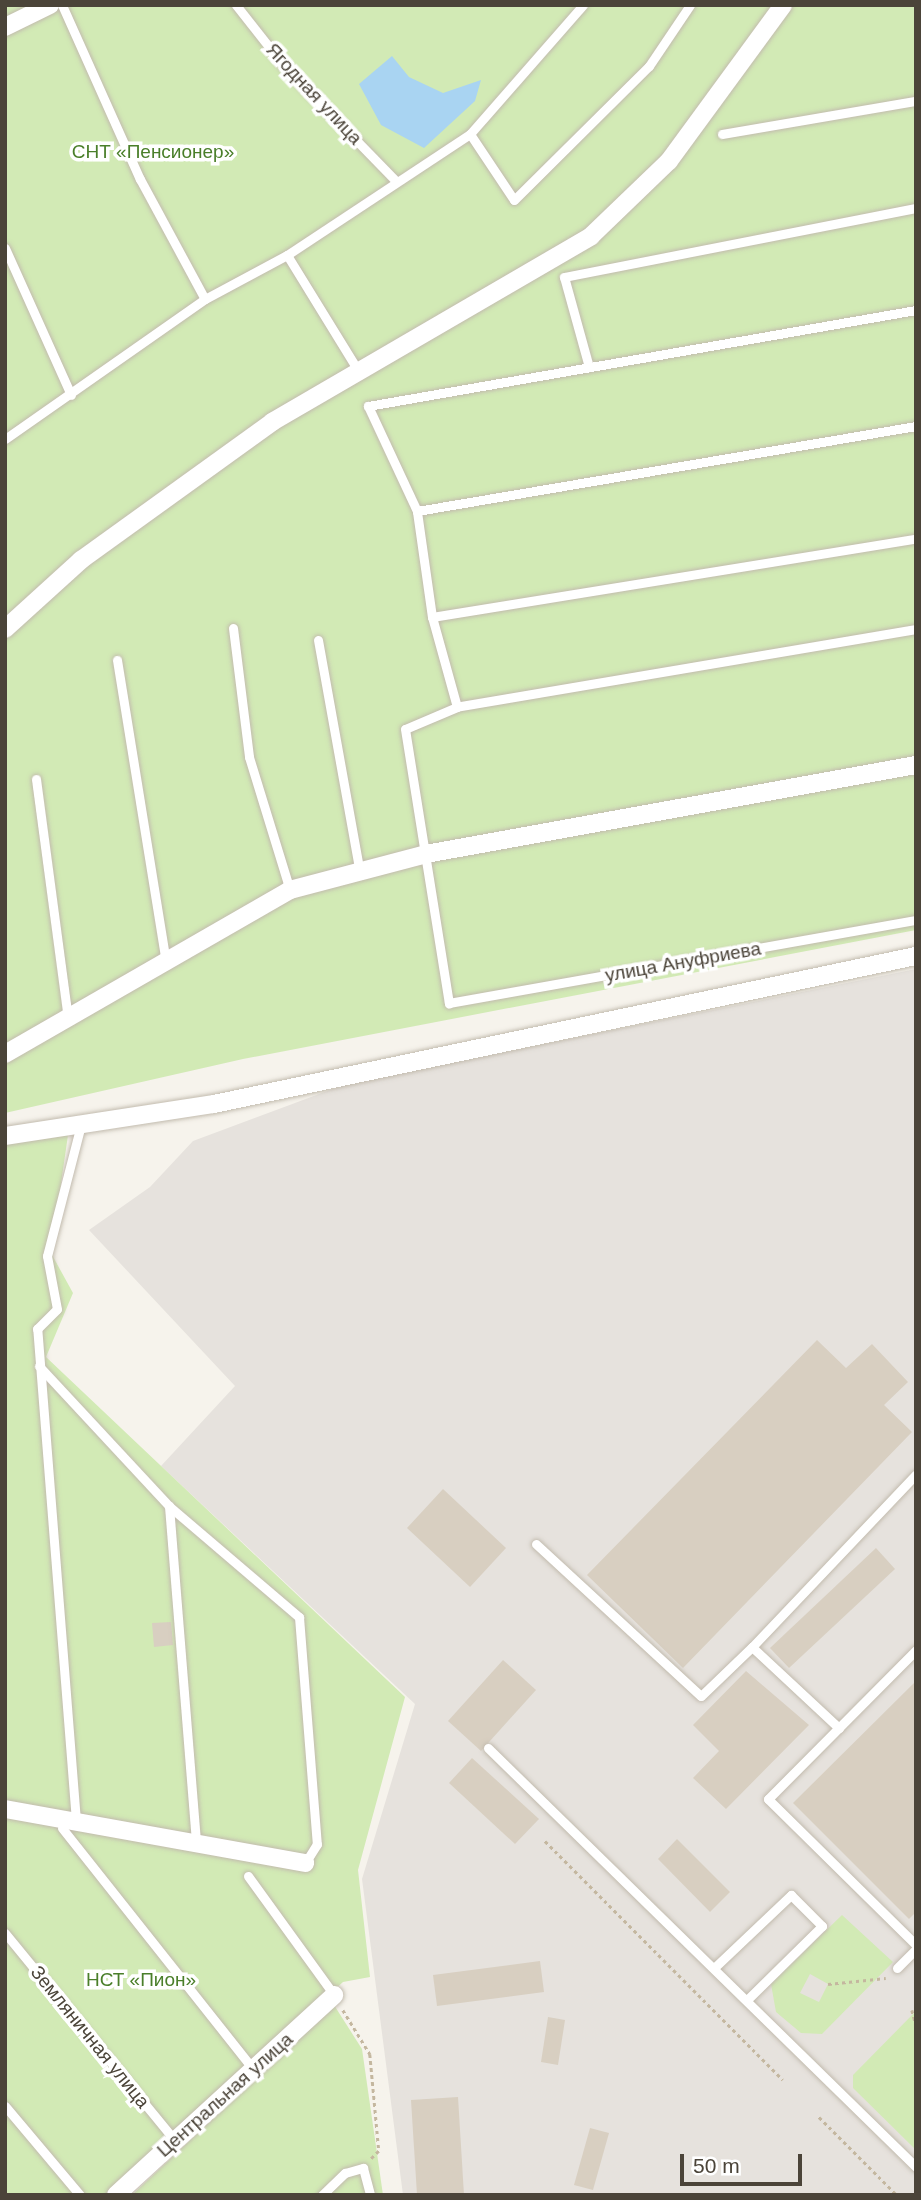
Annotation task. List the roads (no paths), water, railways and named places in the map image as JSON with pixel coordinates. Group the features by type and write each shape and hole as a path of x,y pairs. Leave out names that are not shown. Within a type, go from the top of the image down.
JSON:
{"street":[{"path":"5,27 50,5"},
{"path":"5,629 81,560 357,369 591,236 632,202 783,5"},
{"path":"5,1054 69,1022 290,890 360,874 426,854 916,765"},
{"path":"5,1136 214,1104 916,956"},
{"path":"5,1809 69,1825 197,1841 305,1863"},
{"name":"Центральная улица","path":"116,2195 334,1995"}],"lane":[{"path":"62,5 140,179 205,299"},
{"name":"Ягодная улица","path":"236,5 284,66 396,180"},
{"path":"5,439 205,299 287,255 396,180 470,134 583,5"},
{"path":"470,134 514,200 649,66 690,5"},
{"path":"722,134 916,101"},
{"path":"589,367 564,276 916,208"},
{"path":"5,248 71,395"},
{"path":"287,255 357,369"},
{"path":"457,707 432,617 418,511 368,406 916,310"},
{"path":"418,511 916,426"},
{"path":"432,617 916,539"},
{"path":"233,628 249,757 290,890"},
{"path":"426,854 405,729 457,707 916,629"},
{"path":"318,640 360,874"},
{"path":"117,660 166,964"},
{"path":"36,779 69,1022"},
{"name":"улица Ануфриева","path":"426,854 449,1003 916,920"},
{"path":"81,1125 47,1256 57,1309 37,1329 69,1825 254,2070"},
{"path":"39,1366 169,1506 299,1616 317,1844 305,1863"},
{"path":"536,1544 701,1696 752,1647 916,1474"},
{"path":"169,1506 197,1841"},
{"path":"752,1647 838,1728"},
{"path":"897,1968 916,1947 768,1800 916,1650"},
{"path":"488,1748 748,1998 916,2167"},
{"path":"248,1876 334,1995"},
{"path":"715,1967 791,1895 822,1926 748,1998"},
{"name":"Земляничная улица","path":"5,1933 175,2141"},
{"path":"5,2106 80,2195"},
{"path":"322,2195 345,2173 363,2168 370,2195"}],"water":[{"path":"392,56 409,77 443,93 481,80 475,101 424,148 381,125 359,84"}],"park label":[{"name":"СНТ «Пенсионер»","path":"153,152"},
{"name":"НСТ «Пион»","path":"141,1980"}]}
